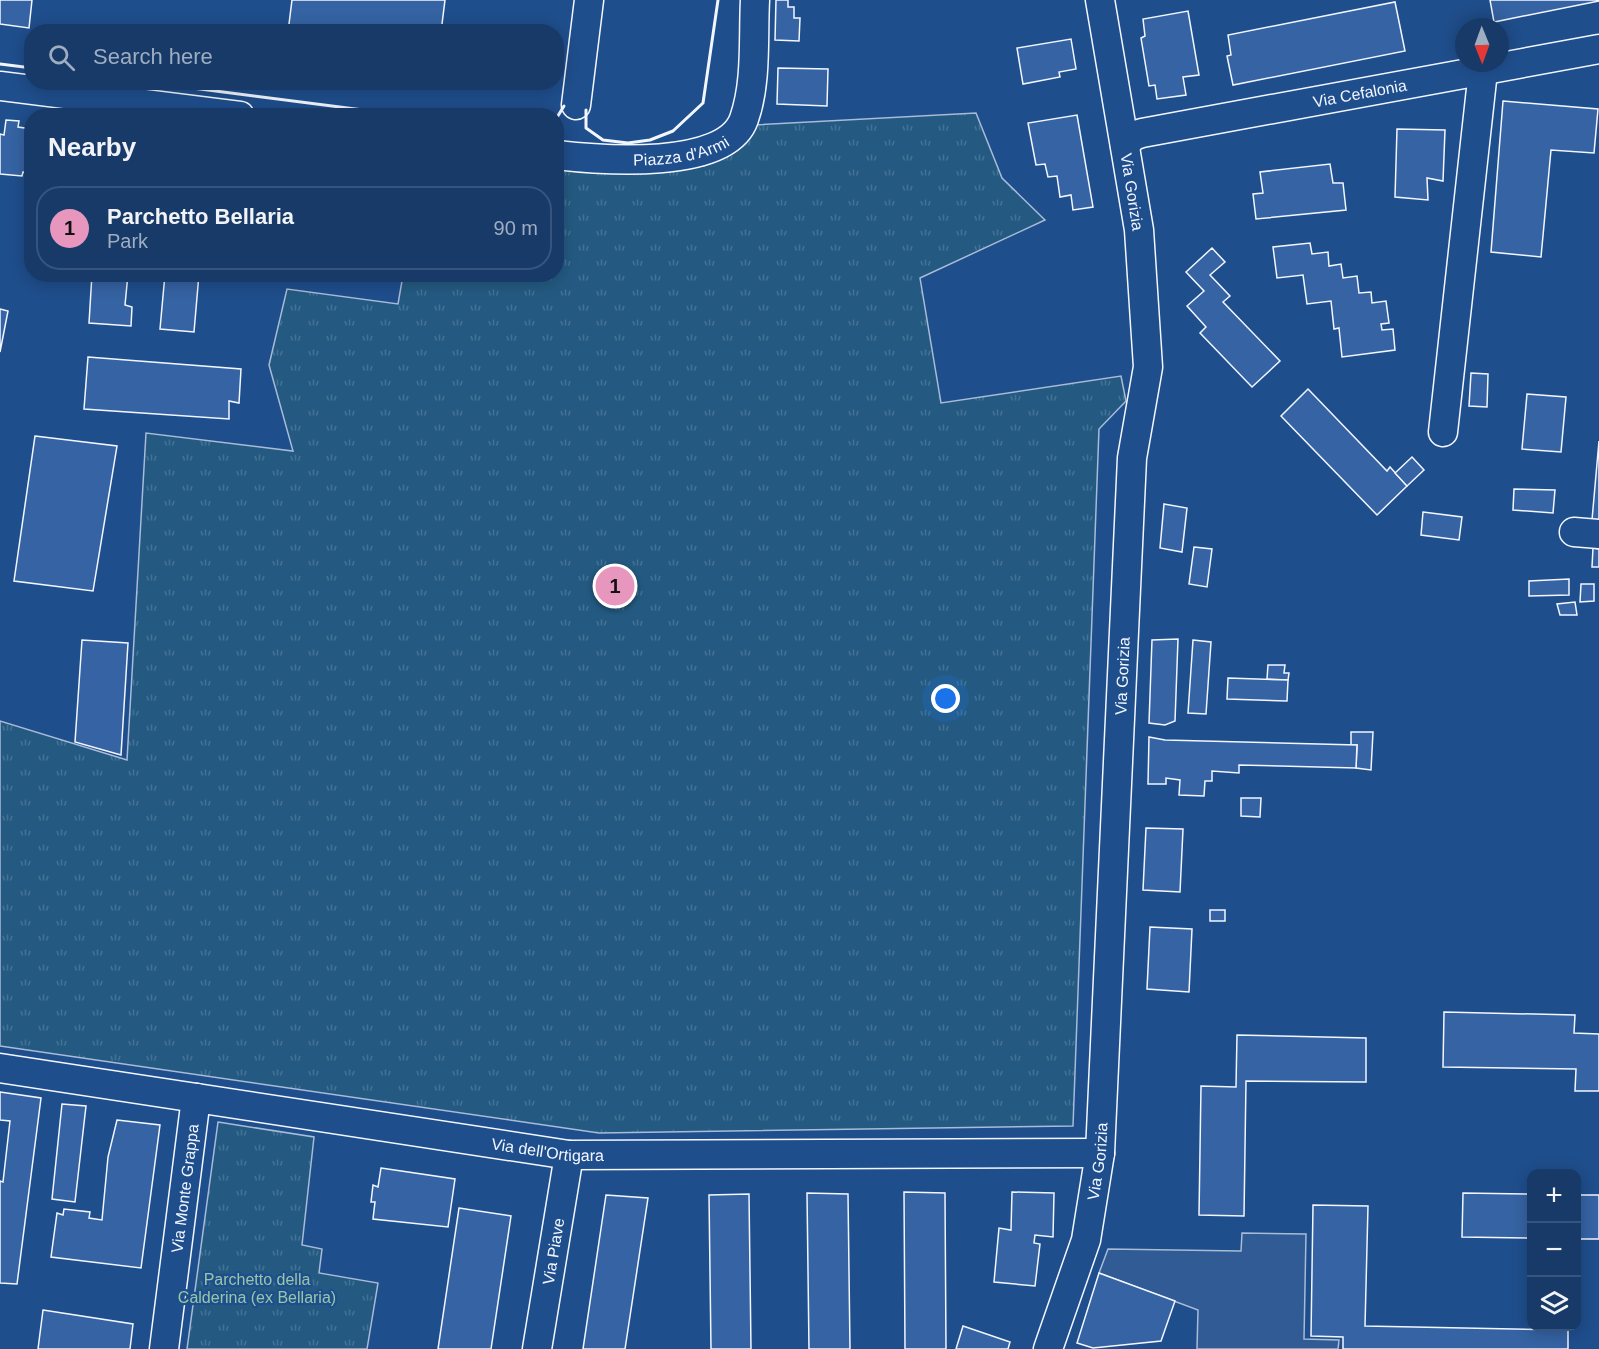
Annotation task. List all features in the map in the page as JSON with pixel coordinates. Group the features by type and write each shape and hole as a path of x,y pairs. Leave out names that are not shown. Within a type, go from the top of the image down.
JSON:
{"street":[{"path":"576,105 589,0"},
{"name":"Piazza d'Armi","path":"564,156 597,160 703,153 731,138 744,120 751,83 755,0"},
{"name":"Via Gorizia","path":"1048,1349 1086,1240 1100,1154 1132,458 1148,367 1139,230 1100,0"},
{"name":"Via Cefalonia","path":"1509,66 1599,49"},
{"name":"Via Cefalonia","path":"1125,145 1133,136 1142,133 1478,72"},
{"path":"1443,432 1483,72"},
{"path":"0,86 24,89"},
{"path":"32,90 176,108"},
{"name":"Via dell'Ortigara","path":"0,1068 569,1155 1100,1154"},
{"name":"Via Monte Grappa","path":"164,1349 196,1098"},
{"name":"Via Piave","path":"537,1349 569,1155"}],"green space":[{"path":"976,113 1002,178 1045,220 920,278 941,403 1121,376 1126,401 1099,429 1073,1126 599,1133 0,1046 0,721 127,760 146,433 293,451 269,365 287,289 398,304 402,282 564,282 564,168 704,166 740,145 754,125"},
{"name":"Parchetto della Calderina (ex Bellaria)","path":"218,1122 314,1137 302,1245 322,1249 319,1273 378,1283 367,1349 187,1349"}],"shaded area":[{"path":"1242,1233 1306,1234 1304,1339 1339,1340 1338,1349 1197,1349 1198,1310 1099,1273 1108,1249 1241,1251"}],"building":[{"path":"0,0 32,0 29,24 24,24 24,27 0,24"},
{"path":"292,0 445,0 442,24 289,24"},
{"path":"776,0 788,0 788,7 794,7 794,18 800,18 799,41 775,40"},
{"path":"1490,0 1599,0 1509,19 1493,18"},
{"path":"1395,2 1405,51 1233,85 1227,56 1231,55 1228,35"},
{"path":"1188,11 1199,75 1183,77 1186,95 1157,99 1155,85 1149,86 1141,38 1145,36 1143,19"},
{"path":"1071,39 1076,69 1059,72 1060,77 1023,84 1017,48"},
{"path":"778,68 828,69 827,106 777,104"},
{"path":"1503,101 1598,109 1594,153 1551,150 1541,257 1491,252"},
{"path":"1077,115 1093,207 1073,210 1071,195 1060,197 1057,176 1048,177 1045,164 1036,165 1028,123"},
{"path":"6,120 19,121 18,127 24,128 24,172 22,176 0,174 0,134 4,135"},
{"path":"1397,129 1445,130 1443,181 1427,178 1428,200 1395,197"},
{"path":"1330,164 1333,183 1343,183 1346,210 1256,219 1253,194 1263,193 1260,172"},
{"path":"1310,243 1312,254 1328,252 1329,266 1341,264 1343,278 1357,276 1359,293 1371,292 1372,303 1386,301 1389,323 1381,324 1382,330 1393,329 1395,350 1342,357 1339,328 1334,329 1331,301 1307,304 1303,275 1277,278 1273,247"},
{"path":"1212,248 1225,262 1210,275 1230,296 1223,302 1280,361 1252,387 1200,333 1206,327 1187,306 1204,291 1186,272"},
{"path":"92,282 127,282 125,305 132,307 131,326 89,323"},
{"path":"164,282 198,282 194,332 160,329"},
{"path":"0,309 8,311 0,352"},
{"path":"88,357 241,369 239,403 229,401 229,419 84,409"},
{"path":"1471,373 1488,374 1487,407 1469,406"},
{"path":"1308,389 1387,471 1390,467 1407,486 1377,515 1281,416"},
{"path":"1527,394 1566,397 1561,452 1522,449"},
{"path":"35,436 117,446 93,591 14,581"},
{"path":"1599,441 1599,520 1592,520"},
{"path":"1412,457 1424,470 1407,486 1395,473"},
{"path":"1514,489 1555,490 1553,513 1513,510"},
{"path":"1164,504 1187,508 1182,552 1160,548"},
{"path":"1423,512 1462,517 1459,540 1421,535"},
{"path":"1194,547 1212,549 1207,587 1189,584"},
{"path":"1593,548 1599,549 1599,567 1592,567"},
{"path":"1569,579 1569,595 1529,596 1529,581"},
{"path":"1581,584 1594,584 1594,601 1580,602"},
{"path":"1575,602 1577,615 1560,615 1557,604"},
{"path":"1178,639 1175,721 1165,725 1149,723 1152,640"},
{"path":"82,640 128,643 121,755 75,742"},
{"path":"1193,640 1211,642 1206,714 1188,713"},
{"path":"1268,665 1285,665 1284,673 1289,673 1288,680 1267,679"},
{"path":"1228,678 1288,680 1287,701 1227,699"},
{"path":"1351,732 1373,732 1371,770 1356,768 1357,745 1351,745"},
{"path":"1149,737 1165,740 1357,745 1356,768 1239,765 1239,773 1212,771 1212,781 1205,781 1204,796 1179,795 1180,780 1166,778 1166,784 1148,784"},
{"path":"1241,798 1261,798 1260,817 1241,816"},
{"path":"1146,828 1183,829 1180,892 1143,890"},
{"path":"1210,910 1225,910 1225,921 1210,921"},
{"path":"1150,927 1192,929 1189,992 1147,989"},
{"path":"1444,1012 1575,1015 1574,1033 1599,1034 1599,1091 1575,1091 1576,1069 1443,1067"},
{"path":"1237,1035 1366,1038 1366,1082 1246,1081 1244,1216 1199,1215 1201,1086 1236,1087"},
{"path":"0,1092 41,1098 17,1284 0,1283 0,1181 3,1182 10,1121 0,1120"},
{"path":"62,1104 86,1106 75,1202 52,1199"},
{"path":"117,1120 160,1125 141,1268 51,1257 57,1213 63,1215 64,1209 90,1212 89,1218 102,1220 108,1157"},
{"path":"381,1168 455,1179 448,1227 373,1219 375,1202 371,1202 373,1185 378,1187"},
{"path":"904,1192 945,1193 946,1349 905,1349"},
{"path":"1012,1192 1054,1193 1053,1237 1035,1235 1034,1243 1040,1244 1035,1286 994,1282 999,1228 1011,1230"},
{"path":"807,1193 848,1194 850,1349 809,1349"},
{"path":"1463,1193 1527,1194 1527,1238 1462,1237"},
{"path":"749,1194 751,1349 711,1349 709,1195"},
{"path":"606,1195 648,1198 625,1349 583,1349"},
{"path":"1581,1195 1599,1195 1599,1239 1581,1239"},
{"path":"1313,1205 1368,1206 1365,1326 1568,1331 1568,1349 1343,1349 1343,1337 1311,1336"},
{"path":"459,1208 511,1216 491,1349 438,1349"},
{"path":"1099,1273 1175,1301 1161,1341 1093,1348 1077,1343"},
{"path":"43,1310 133,1324 130,1349 38,1349"},
{"path":"963,1326 1010,1342 1008,1349 956,1349"}],"wall":[{"path":"586,110 586,128 603,140 628,143 650,140 673,131 703,103 718,0"},
{"path":"0,64 24,67"},
{"path":"208,90 348,108"}],"place":[{"name":"Parchetto Bellaria","path":"615,586"}]}
